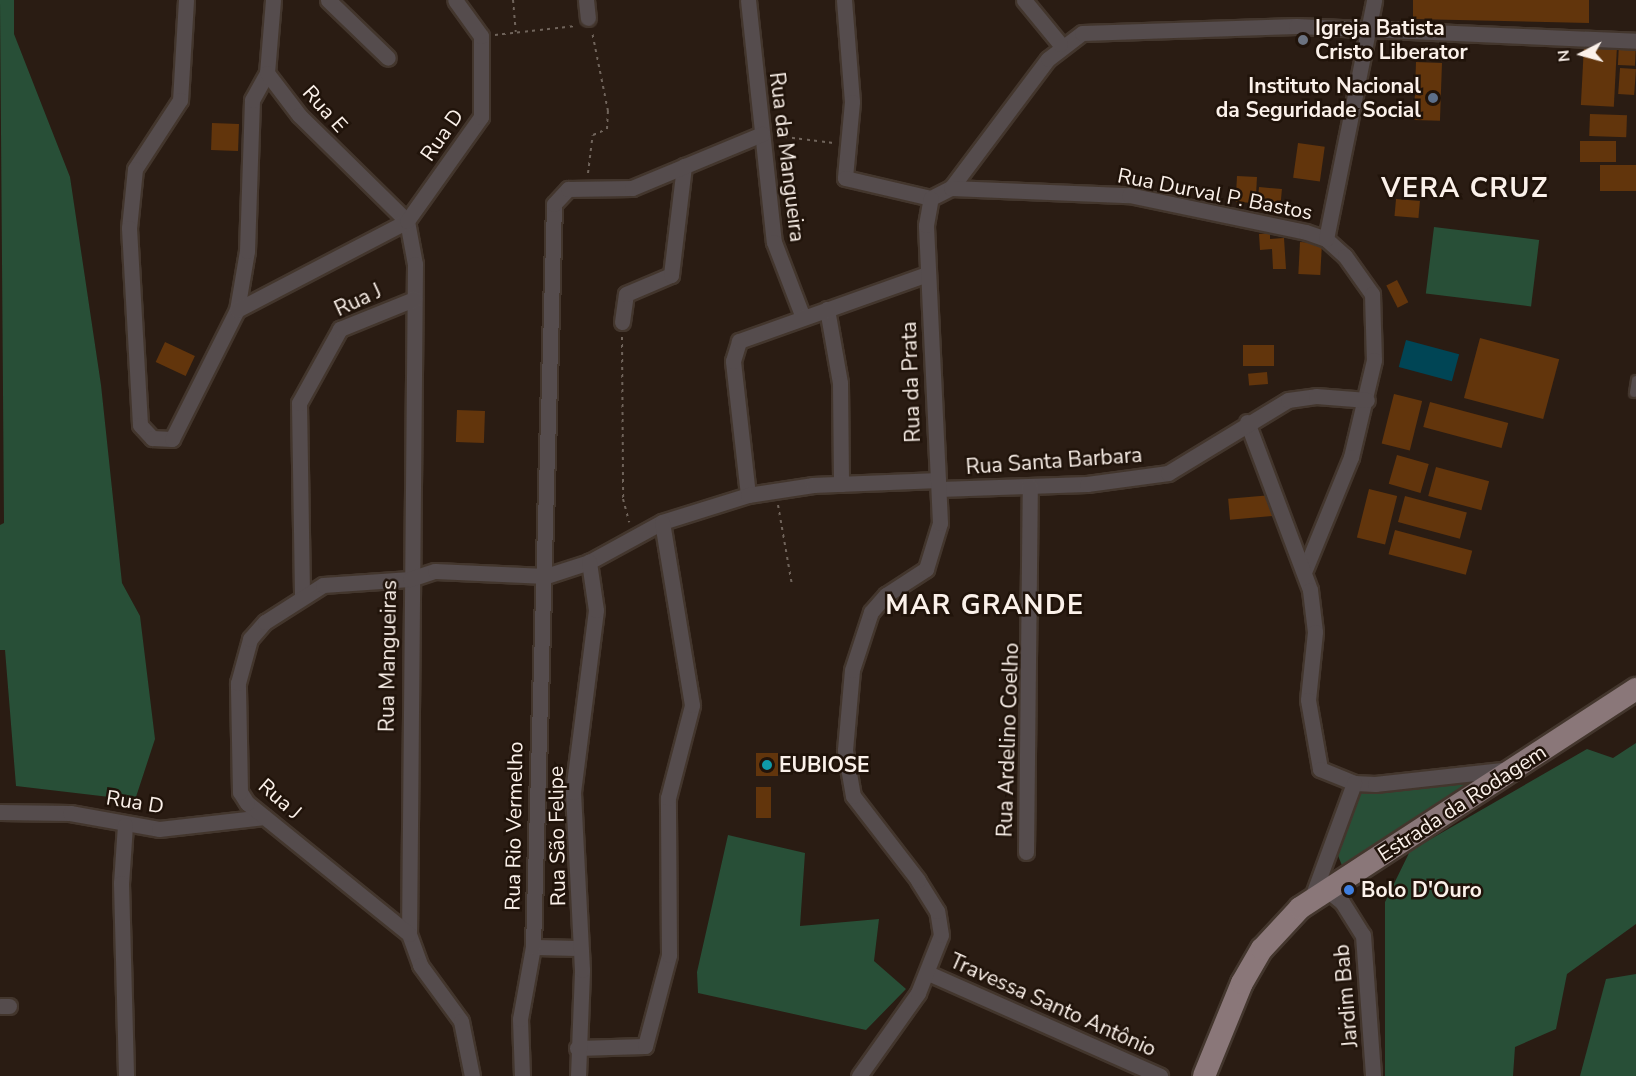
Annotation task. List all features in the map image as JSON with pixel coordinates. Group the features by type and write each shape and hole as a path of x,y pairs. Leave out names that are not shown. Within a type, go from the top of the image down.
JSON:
{"main road":[{"name":"Estrada da Rodagem","path":"1204,1076 1242,983 1262,950 1319,895 1636,689"}],"street":[{"path":"186,0 180,100 135,169 129,228 140,425 153,438 172,439 237,310 247,251 252,100 267,73 273,0"},
{"path":"328,0 388,58"},
{"path":"455,0 480,36"},
{"path":"586,0 589,21"},
{"name":"Rua da Mangueira","path":"748,0 774,242 802,315"},
{"path":"844,0 852,102 845,178 931,198 951,188 1060,45 1097,30 1368,28 1636,41"},
{"path":"1024,0 1060,45"},
{"path":"1326,239 1374,0"},
{"name":"Rua D","path":"407,221 481,117 480,36"},
{"name":"Rua E","path":"267,73 298,115 407,221"},
{"path":"590,188 632,188 762,134"},
{"path":"622,322 626,294 671,275 684,166"},
{"name":"Rua Rio Vermelho","path":"522,1076 520,1019 533,947 546,576 552,212 562,191 590,188"},
{"name":"Rua Durval P. Bastos","path":"951,188 1129,195 1326,239 1372,294 1375,334 1367,400 1351,457 1305,570"},
{"name":"Rua da Prata","path":"858,1076 928,973 941,935 937,911 853,796 845,750 852,670 861,635 878,602 926,569 940,523 927,274 931,198"},
{"path":"237,310 407,221"},
{"name":"Rua Mangueiras","path":"407,221 414,300 410,579 410,934 420,965 461,1021 472,1076"},
{"path":"748,495 734,349 747,337 802,315 827,309 927,274"},
{"name":"Rua J","path":"302,594 299,403 340,329 414,300"},
{"path":"827,309 840,383 841,484"},
{"name":"Rua Santa Barbara","path":"546,576 589,562 662,522 748,495 841,484 1030,486 1168,473 1247,422 1299,397 1367,400"},
{"path":"1247,422 1305,570 1314,612 1308,685 1315,754 1320,769 1354,783 1517,768"},
{"name":"Rua Ardelino Coelho","path":"1026,852 1030,486"},
{"path":"577,1048 645,1046 654,1028 669,955 668,798 692,705 662,522"},
{"name":"Rua São Felipe","path":"578,1076 580,948 573,792 596,610 589,562"},
{"name":"Rua J","path":"410,934 247,803 237,776 241,665 249,639 302,594 323,585 410,579 435,571 546,576"},
{"path":"1319,895 1354,783"},
{"name":"Rua D","path":"0,812 70,813 125,825 177,829 264,817"},
{"path":"125,825 126,1076"},
{"name":"Jardim Bab","path":"1319,895 1342,902 1363,935 1373,1076"},
{"path":"533,947 580,948"},
{"name":"Travessa Santo Antônio","path":"928,973 1160,1076"}],"lane":[{"path":"1634,393 1636,380"}],"path":[{"path":"513,0 516,33"},
{"path":"480,36 516,33 589,21 608,111 607,129 593,135 586,160 590,188"},
{"path":"762,134 848,145"},
{"path":"622,322 623,499 636,535"},
{"path":"776,492 792,585"}],"green space":[{"path":"0,0 14,0 14,34 70,177 101,385 122,583 140,616 155,739 135,800 16,786 5,650 0,650 0,525 4,523"},
{"path":"1434,227 1539,240 1531,306 1426,294"},
{"path":"1636,743 1636,924 1567,974 1556,1029 1515,1047 1513,1076 1385,1076 1385,902 1410,851 1587,749 1613,758"},
{"path":"1473,776 1475,785 1343,868 1337,853 1354,792"},
{"path":"728,835 805,853 800,926 879,919 874,961 906,989 866,1030 698,993 697,972"},
{"path":"1636,974 1636,1076 1580,1076 1606,979"}],"water":[{"path":"1406,340 1459,354 1452,381 1399,367"}],"building":[{"path":"1413,0 1589,0 1589,23 1413,19"},
{"path":"1619,44 1636,45 1635,66 1618,65"},
{"path":"1584,45 1617,47 1614,107 1581,105"},
{"path":"1416,62 1442,63 1440,121 1414,120"},
{"path":"1620,68 1636,69 1634,95 1618,94"},
{"path":"1590,114 1627,115 1626,137 1589,136"},
{"path":"212,123 239,124 238,151 211,150"},
{"path":"1580,141 1616,141 1616,162 1580,162"},
{"path":"1298,143 1325,147 1320,181 1293,178"},
{"path":"1600,165 1636,165 1636,191 1600,191"},
{"path":"1237,176 1257,177 1256,203 1236,202"},
{"path":"1259,187 1282,189 1280,210 1257,208"},
{"path":"1396,199 1420,201 1418,218 1395,216"},
{"path":"1270,233 1270,239 1284,238 1286,269 1273,269 1272,249 1260,250 1259,234"},
{"path":"1300,242 1322,243 1320,275 1298,274"},
{"path":"1397,280 1408,302 1398,308 1386,285"},
{"path":"1480,338 1559,359 1543,419 1464,398"},
{"path":"165,342 195,356 186,376 156,362"},
{"path":"1243,345 1274,345 1274,366 1243,366"},
{"path":"1267,372 1268,384 1249,386 1248,374"},
{"path":"1394,394 1422,401 1410,451 1382,443"},
{"path":"1430,402 1508,423 1502,448 1423,427"},
{"path":"457,410 485,411 484,443 456,442"},
{"path":"1397,455 1429,464 1420,493 1389,484"},
{"path":"1436,467 1489,481 1481,510 1428,496"},
{"path":"1369,489 1397,496 1385,545 1357,538"},
{"path":"1272,495 1274,516 1230,520 1228,499"},
{"path":"1405,496 1467,513 1460,539 1398,522"},
{"path":"1395,530 1472,551 1466,575 1389,554"},
{"name":"EUBIOSE","path":"756,753 778,753 778,776 756,776"},
{"path":"756,787 771,787 771,818 756,818"}],"place":[{"name":"Igreja Batista Cristo Liberator","path":"1303,40"},
{"name":"Instituto Nacional da Seguridade Social","path":"1433,98"},
{"name":"EUBIOSE","path":"767,765"},
{"name":"Bolo D'Ouro","path":"1349,890"}],"district":[{"name":"VERA CRUZ","path":"1465,189"},
{"name":"MAR GRANDE","path":"985,606"}]}
